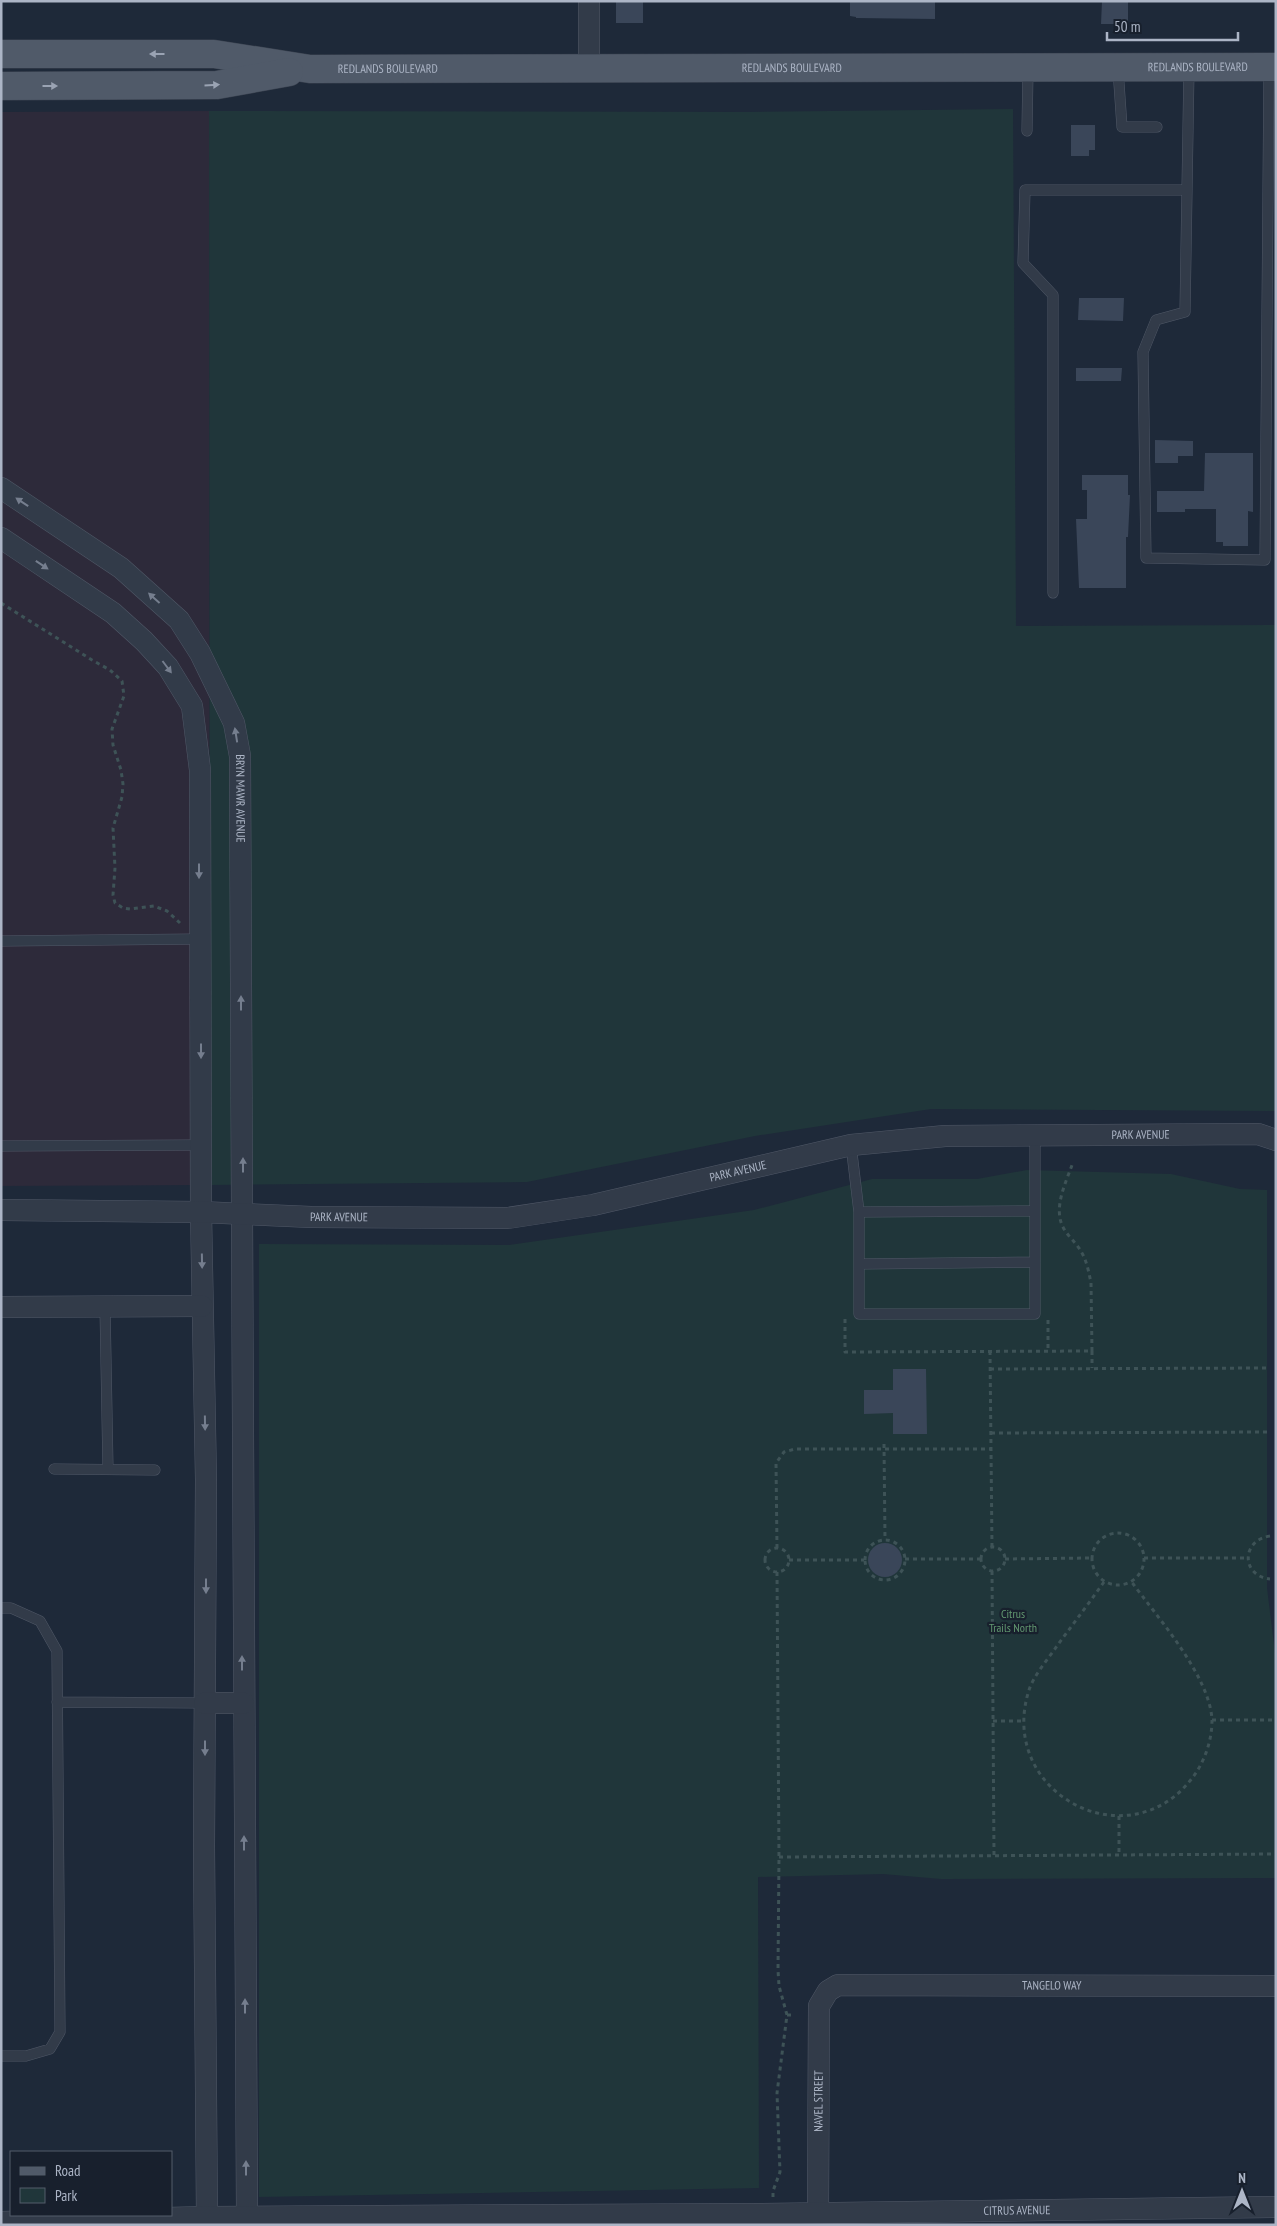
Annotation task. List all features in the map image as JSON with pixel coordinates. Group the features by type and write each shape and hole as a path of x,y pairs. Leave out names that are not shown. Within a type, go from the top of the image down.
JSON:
{"main road":[{"name":"REDLANDS BOULEVARD","path":"1,54 214,54 310,68 1272,67"},
{"name":"REDLANDS BOULEVARD","path":"1,86 216,85 310,68"}],"street":[{"path":"589,1 589,68"},
{"name":"BRYN MAWR AVENUE","path":"1,488 121,568 179,620 200,653 234,723 240,756 246,2217"},
{"path":"1,538 113,613 144,641 168,667 192,706 200,770 201,1212 206,1480 207,2217"},
{"name":"PARK AVENUE","path":"1,1210 201,1212 311,1217 508,1218 593,1204 851,1145 945,1136 1258,1134 1276,1140"},
{"path":"1,1307 202,1306"},
{"path":"205,1703 243,1703"},
{"name":"TANGELO WAY","path":"828,1992 838,1985 1276,1986"},
{"name":"NAVEL STREET","path":"818,2212 819,2006 828,1992"},
{"name":"CITRUS AVENUE","path":"1,2222 207,2217 639,2219 818,2212 1222,2216 1276,2207"}],"lane":[{"path":"1189,67 1184,312 1156,320 1143,352 1146,558 1265,560 1272,67"},
{"path":"1027,131 1028,68"},
{"path":"1118,68 1122,127 1157,127"},
{"path":"1053,593 1052,295 1023,263 1025,190 1187,190"},
{"path":"1,940 200,939"},
{"path":"851,1145 859,1212 859,1314 1035,1314 1035,1135"},
{"path":"1,1146 201,1145"},
{"path":"859,1212 1035,1211"},
{"path":"859,1264 1035,1262"},
{"path":"105,1306 108,1470"},
{"path":"54,1469 155,1470"},
{"path":"1,1608 11,1608 40,1621 56,1651 60,2032 50,2049 26,2056 1,2056"},
{"path":"57,1702 205,1703"}],"path":[{"path":"1,603 110,670 122,681 124,696 112,729 113,745 121,770 122,784 122,797 113,828 115,868 113,895 115,903 122,908 130,910 154,906 167,911 180,923"},
{"path":"1072,1165 1061,1199 1060,1213 1062,1225 1082,1253 1092,1283 1092,1368"},
{"path":"992,1547 990,1351 1092,1351"},
{"path":"884,1352 885,1358"},
{"path":"990,1369 1269,1368"},
{"path":"991,1433 1270,1432"},
{"path":"777,1548 776,1463 784,1452 795,1449 884,1447 992,1448"},
{"path":"884,1447 885,1540"},
{"path":"1122,1533 1131,1536 1138,1542 1144,1558 1140,1572 1131,1581 1118,1585 1104,1582 1095,1572 1091,1558 1098,1542 1105,1536 1122,1533"},
{"path":"1270,1536 1263,1537 1252,1545 1248,1558 1252,1570 1258,1575 1270,1579"},
{"path":"878,1540 897,1543 905,1559 905,1566 897,1576 885,1580 879,1579 868,1572 864,1560 868,1548 878,1540"},
{"path":"992,1547 1002,1551 1005,1559 1000,1568 992,1570 986,1568 981,1559 983,1552 992,1547"},
{"path":"777,1548 784,1550 789,1560 784,1569 777,1572 770,1570 765,1560 770,1550 777,1548"},
{"path":"1005,1559 1091,1558"},
{"path":"1144,1558 1248,1558"},
{"path":"905,1559 981,1559"},
{"path":"789,1560 864,1560"},
{"path":"992,1570 994,1855"},
{"path":"767,2214 780,2172 777,2093 787,2015 779,1986 778,1970 777,1572"},
{"path":"1104,1582 1029,1689 1023,1721 1026,1746 1036,1769 1051,1789 1071,1804 1094,1813 1119,1816 1143,1812 1166,1803 1185,1787 1200,1768 1209,1744 1212,1720 1205,1688 1131,1581"},
{"path":"1212,1720 1276,1720"},
{"path":"993,1721 1023,1721"},
{"path":"1119,1816 1119,1855"},
{"path":"779,1857 1276,1854"},
{"path":"787,2015 794,2015"}],"shaded area":[{"path":"209,111 210,1185 1,1186 1,112"}],"green space":[{"path":"1013,109 1016,626 1276,625 1276,1111 931,1109 755,1136 527,1182 210,1185 209,111 748,112"},
{"name":"Citrus Trails North","path":"1027,1170 1171,1174 1240,1189 1267,1190 1267,1588 1276,1661 1276,1878 941,1879 883,1874 758,1877 759,2188 259,2197 259,1244 509,1245 754,1210 872,1179 977,1179"}],"building":[{"path":"616,1 643,1 643,23 616,23"},
{"path":"850,1 935,1 935,19 856,18 850,16"},
{"path":"1102,1 1128,1 1128,24 1101,24"},
{"path":"1071,125 1095,125 1095,150 1089,150 1089,156 1071,156"},
{"path":"1079,298 1124,298 1123,321 1078,320"},
{"path":"1076,368 1122,368 1121,381 1076,381"},
{"path":"1155,440 1193,441 1193,456 1178,456 1178,463 1155,463"},
{"path":"1205,453 1253,453 1253,512 1248,511 1248,546 1223,546 1223,542 1216,542 1216,509 1185,509 1185,512 1157,512 1157,491 1204,491"},
{"path":"1082,475 1128,475 1128,495 1130,495 1128,537 1126,537 1126,588 1079,588 1076,519 1087,519 1087,490 1082,490"},
{"path":"893,1369 926,1369 927,1434 893,1434 893,1413 864,1414 864,1390 893,1390"},
{"path":"885,1543 897,1548 902,1560 897,1572 885,1577 873,1572 868,1560 873,1548"}]}
